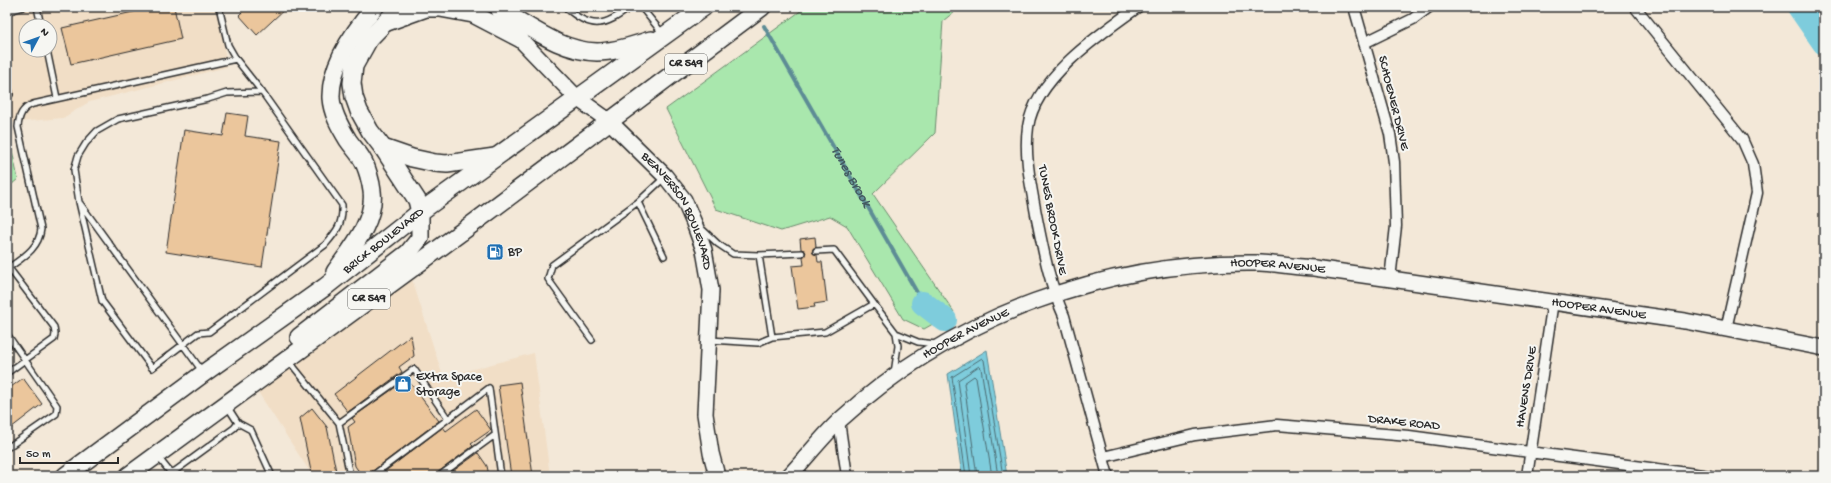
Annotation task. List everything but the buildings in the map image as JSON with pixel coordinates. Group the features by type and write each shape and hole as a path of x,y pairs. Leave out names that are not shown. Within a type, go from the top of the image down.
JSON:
{"main road":[{"path":"325,287 367,223 370,211 372,192 363,160 348,141 336,118 331,98 333,75 342,52 375,7"},
{"path":"243,391 284,349 408,253 420,238 420,212 417,200 370,131 359,111 354,96 352,83 354,66 369,39 400,7"},
{"name":"BRICK BOULEVARD","path":"65,476 204,373 325,287 420,212 704,7"},
{"name":"CR 549","path":"128,476 477,221 609,120 762,7"},
{"path":"385,23 426,8 440,8 473,14 520,38"},
{"path":"499,8 557,43 577,49 598,52 624,48 663,36"},
{"name":"BEAVERSON BOULEVARD","path":"499,8 520,38 577,98 609,120 665,176 684,200 704,250 711,290 705,414 710,453 717,476"},
{"path":"383,148 412,158 447,164 499,156"},
{"name":"HOOPER AVENUE","path":"789,476 839,421 894,376 941,345 992,319 1028,303 1098,282 1154,270 1209,265 1260,263 1314,268 1685,321 1824,348"}],"street":[{"name":"TUNES BROOK DRIVE","path":"1108,476 1064,316 1055,295 1048,272 1030,185 1027,152 1028,126 1035,104 1048,84 1088,43 1138,7"},
{"name":"SCHOENER DRIVE","path":"1354,7 1390,134 1394,162 1396,226 1390,279"},
{"path":"1364,43 1414,19 1429,7"},
{"path":"1635,7 1742,138 1753,164 1756,193 1726,329"},
{"name":"HAVENS DRIVE","path":"1527,476 1553,301"},
{"path":"839,421 847,476"},
{"name":"DRAKE ROAD","path":"1103,457 1195,436 1276,425 1409,436 1707,476"}],"lane":[{"path":"7,12 23,7"},
{"path":"37,7 39,18"},
{"path":"220,7 228,45 236,58 262,92 342,205 342,218 336,231 325,245 209,332 198,333 152,368 102,301 79,202 74,170 78,156 86,143 97,131 118,119 208,99 226,93 262,92"},
{"path":"566,7 574,15 590,23 603,23 614,20 631,7"},
{"path":"640,7 663,36"},
{"path":"48,58 57,98"},
{"path":"7,373 54,338 56,334 54,327 8,268 32,250 40,238 41,229 18,127 19,119 26,107 57,98 236,58"},
{"path":"7,79 10,94"},
{"path":"592,340 548,278 552,265 638,202 665,176"},
{"path":"79,202 204,373"},
{"path":"638,202 664,256"},
{"path":"694,223 718,244 733,254 759,255 802,253"},
{"path":"816,251 834,250 896,333 898,346 894,376"},
{"path":"759,255 772,337"},
{"path":"708,340 758,344 772,337 825,332 874,304"},
{"path":"896,333 918,342 941,345"},
{"path":"7,334 57,406 56,414 7,448"},
{"path":"288,358 339,423 350,476"},
{"path":"339,423 414,369 448,419"},
{"path":"372,476 489,388 501,476"},
{"path":"226,404 238,423 251,430 272,476"},
{"path":"156,455 169,474 234,428 238,423"},
{"path":"439,476 495,435"}],"shaded area":[{"path":"7,7 218,7 227,67 89,102 63,118 7,123"},
{"name":"Extra Space Storage","path":"412,279 443,377 534,353 550,476 311,476 310,472 258,392"}],"green space":[{"path":"806,7 960,7 943,21 935,133 873,194 954,312 924,329 903,319 847,226 830,216 781,231 716,209 666,109"},
{"path":"7,126 18,179 11,185 7,183"}],"water":[{"path":"987,350 1007,476 962,476 948,374"}],"waterway":[{"path":"1799,7 1824,43"},
{"name":"Tunes Brook","path":"764,26 923,303"},
{"name":"Tunes Brook","path":"923,303 945,320"}],"place":[{"name":"BP","path":"495,252"},
{"name":"Extra Space Storage","path":"403,384"}]}
